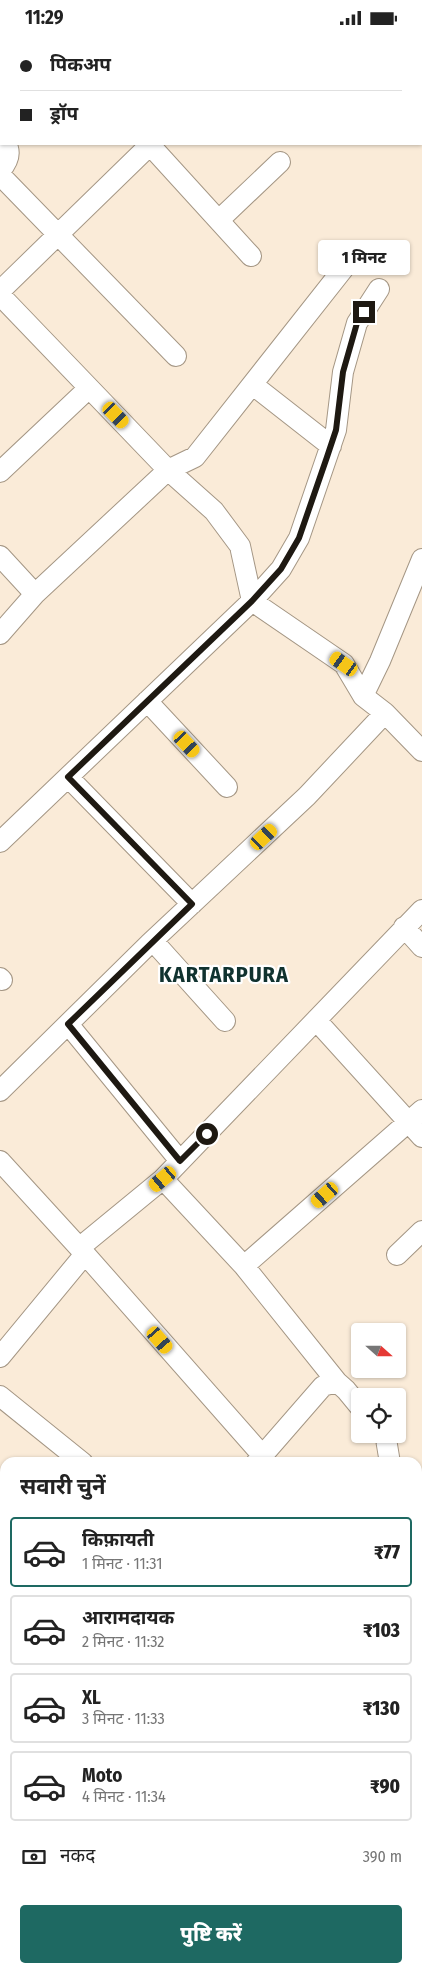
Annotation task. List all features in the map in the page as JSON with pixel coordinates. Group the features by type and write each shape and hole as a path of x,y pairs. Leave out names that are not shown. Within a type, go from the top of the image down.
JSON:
{"street":[{"path":"6,145 9,155 0,171 2,177 176,357"},
{"path":"149,145 57,235 0,295 168,470 214,511 240,546 252,601 344,664 363,697 385,713 422,751"},
{"path":"151,145 250,256"},
{"path":"219,221 280,162"},
{"path":"0,634 35,594 168,470 195,457 355,254"},
{"path":"0,842 252,601 281,569 299,538 336,430 343,372 357,323 378,289"},
{"path":"253,385 331,446"},
{"path":"0,472 89,388"},
{"path":"0,556 35,594"},
{"path":"363,697 422,559"},
{"path":"147,701 227,787"},
{"path":"0,1091 153,941 307,796 385,713"},
{"path":"68,777 192,904"},
{"path":"0,1357 82,1251 163,1179 422,910"},
{"path":"404,927 422,947"},
{"path":"153,941 225,1021"},
{"path":"316,1019 415,1116 422,1137"},
{"path":"68,1024 180,1161"},
{"path":"244,1266 415,1116"},
{"path":"0,1161 82,1251 257,1457"},
{"path":"163,1179 244,1266 337,1382 351,1396"},
{"path":"397,1255 422,1231"},
{"path":"261,1457 323,1386 337,1382"},
{"path":"0,1396 76,1457"},
{"path":"387,1443 389,1457"}],"district":[{"name":"KARTARPURA","path":"224,974"}],"route":[{"path":"207,1134 180,1161 68,1024 192,904 68,777 252,601 281,569 299,538 336,430 343,372 357,323 364,312"}]}
